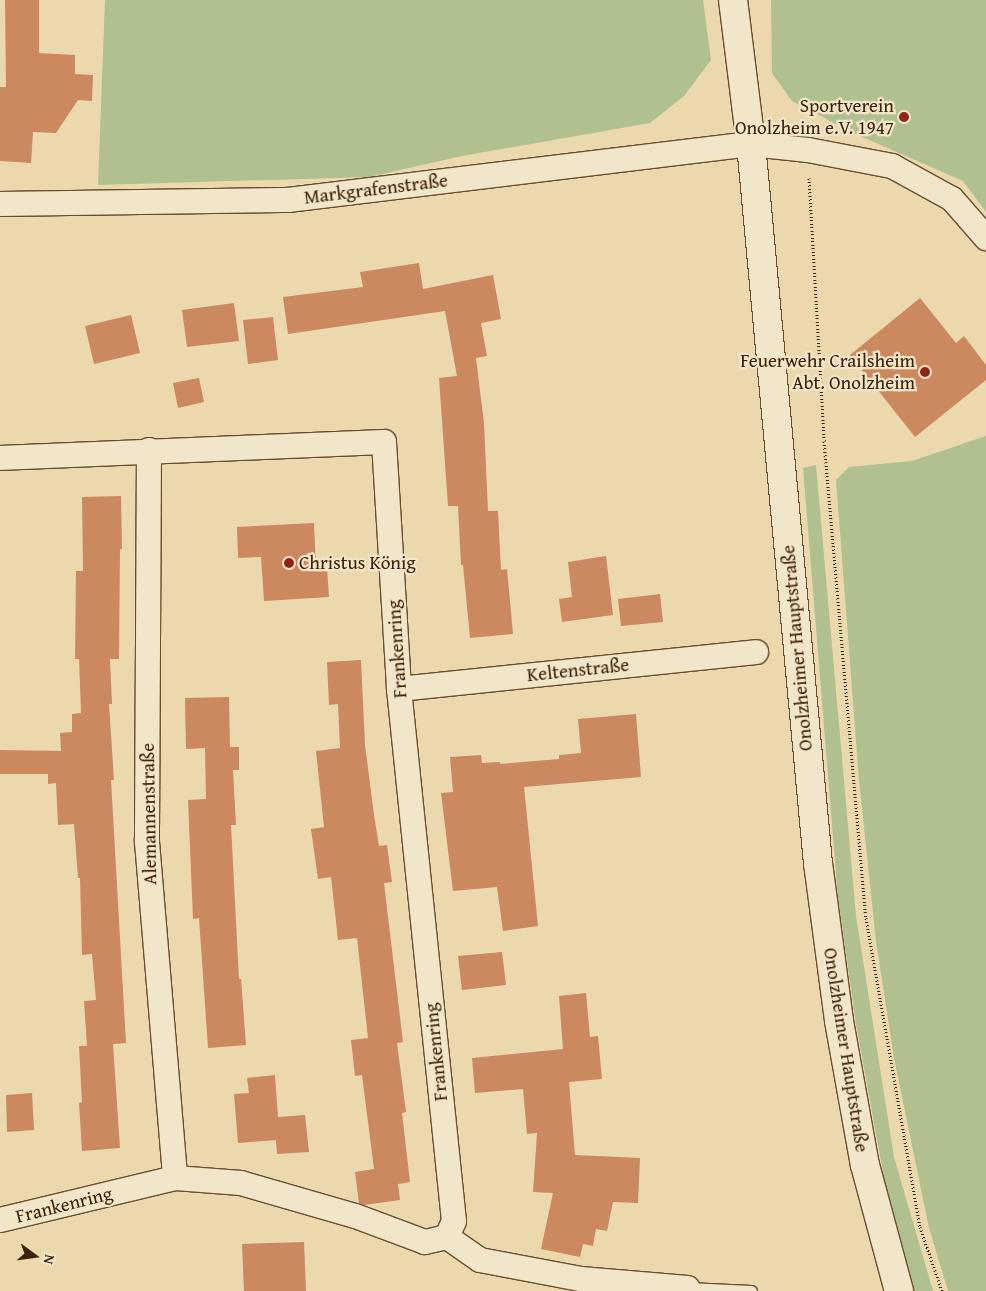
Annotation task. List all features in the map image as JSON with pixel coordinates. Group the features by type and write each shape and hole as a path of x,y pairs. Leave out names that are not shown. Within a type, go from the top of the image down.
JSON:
{"main road":[{"name":"Onolzheimer Hauptstraße","path":"733,0 750,144 819,873 838,1021 863,1156 899,1291"}],"street":[{"name":"Markgrafenstraße","path":"0,204 288,200 750,144 808,150 892,166 952,199 986,238"},
{"name":"Frankenring","path":"0,458 149,450 384,442 399,689 454,1221 447,1237 425,1242 355,1216 241,1183 175,1178 0,1220"},
{"name":"Alemannenstraße","path":"149,450 147,842 175,1178"},
{"name":"Keltenstraße","path":"399,689 756,652"},
{"path":"447,1237 480,1260 581,1279 688,1288"}],"lane":[{"path":"688,1288 752,1291"}],"path":[{"path":"808,150 824,441 866,918 920,1227 942,1291"}],"green space":[{"path":"105,0 703,0 711,60 684,96 650,123 462,156 369,177 98,185"},
{"name":"Sportverein Onolzheim e.V. 1947","path":"771,0 986,0 986,212 963,181 851,132 792,101 772,73"},
{"path":"986,436 986,1291 948,1291 929,1228 894,1058 876,941 859,780 836,480 849,467 912,461"},
{"path":"816,465 856,916 894,1157 933,1291 912,1291 893,1227 856,1024 838,898 803,468"}],"building":[{"path":"5,0 39,0 39,53 75,55 75,74 93,75 92,101 78,100 56,133 33,132 31,163 0,161 0,87 6,87"},
{"path":"419,263 423,289 493,275 501,319 481,323 487,356 476,358 484,423 488,511 498,511 501,570 507,569 513,634 470,638 463,565 461,565 458,506 448,506 439,378 457,376 445,311 288,334 283,297 363,287 360,272"},
{"name":"Feuerwehr Crailsheim Abt. Onolzheim","path":"920,298 956,343 964,336 986,365 986,380 915,437 850,355"},
{"path":"234,303 239,341 187,347 182,310"},
{"path":"131,315 140,353 94,364 85,326"},
{"path":"273,317 278,360 248,364 243,320"},
{"path":"199,378 204,402 178,408 173,383"},
{"path":"121,496 122,549 120,549 119,659 110,659 112,704 109,704 114,780 111,780 126,1043 113,1044 120,1148 82,1151 79,1103 82,1102 79,1046 87,1046 84,1001 96,1000 92,954 82,955 80,878 78,878 74,824 58,825 56,783 48,784 48,774 0,774 0,750 61,751 60,733 72,732 72,714 81,713 79,659 75,659 76,571 83,571 82,497"},
{"name":"Christus König","path":"314,523 316,568 327,568 329,597 264,601 261,557 238,558 237,527"},
{"path":"606,556 613,615 562,622 559,599 572,597 568,562"},
{"path":"660,594 663,622 621,626 618,599"},
{"path":"361,660 365,745 374,815 379,846 387,845 392,882 384,883 403,1042 397,1043 406,1112 402,1113 410,1182 398,1184 400,1200 364,1205 359,1203 355,1172 374,1169 362,1075 355,1076 351,1040 368,1038 357,938 338,940 331,877 318,879 311,829 324,827 316,751 340,748 338,704 329,705 327,662"},
{"path":"229,697 230,747 239,747 239,770 233,770 236,825 231,825 239,979 241,979 246,1045 208,1048 199,918 193,919 188,800 206,799 205,748 186,749 185,698"},
{"path":"636,714 641,777 524,787 538,926 503,931 497,887 453,891 441,793 453,792 450,757 481,755 482,763 500,762 500,764 559,759 559,755 581,753 578,719"},
{"path":"502,952 506,985 462,990 458,956"},
{"path":"586,993 590,1037 598,1036 602,1079 569,1082 575,1155 640,1158 638,1203 613,1202 607,1231 596,1229 593,1246 583,1244 580,1257 541,1249 553,1193 533,1192 537,1133 527,1134 523,1089 475,1093 472,1058 563,1049 559,996"},
{"path":"275,1075 278,1117 305,1115 309,1152 277,1154 276,1140 238,1143 234,1094 249,1093 247,1078"},
{"path":"32,1093 34,1130 7,1132 6,1095"},
{"path":"304,1242 306,1291 244,1291 242,1244"}],"place":[{"name":"Sportverein Onolzheim e.V. 1947","path":"904,117"},
{"name":"Feuerwehr Crailsheim Abt. Onolzheim","path":"925,372"},
{"name":"Christus König","path":"289,563"}]}
